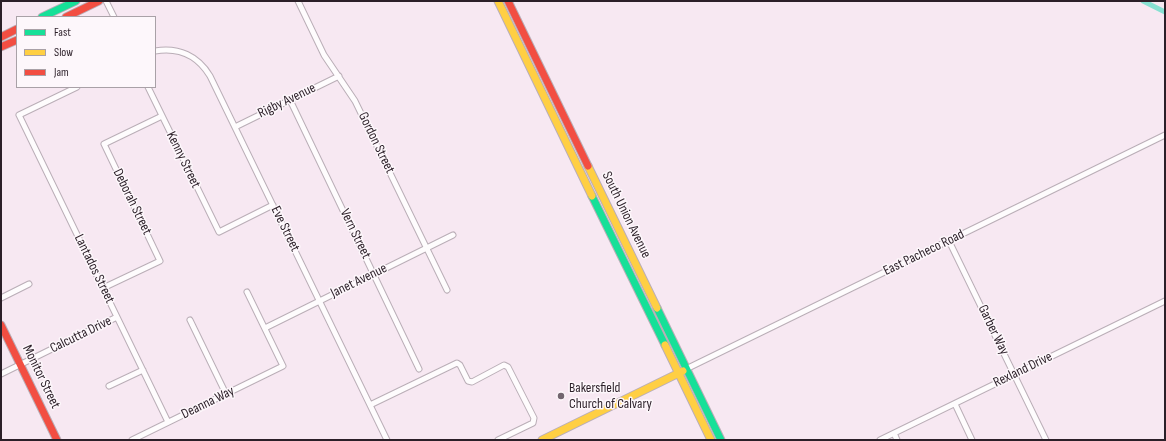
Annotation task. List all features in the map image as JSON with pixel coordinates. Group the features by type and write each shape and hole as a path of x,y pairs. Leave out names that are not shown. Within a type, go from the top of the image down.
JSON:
{"main road":[{"path":"43,16 61,4 76,1"},
{"path":"68,16 99,1"},
{"name":"South Union Avenue","path":"498,1 562,133 683,371 721,440"},
{"path":"503,1 512,21 520,25"},
{"name":"South Union Avenue","path":"508,1 590,169 683,371 711,440"},
{"path":"1,37 16,30"},
{"path":"3,46 16,40"},
{"path":"526,59 535,67 549,97 553,99 554,97"},
{"path":"562,133 566,132 582,165 590,169"},
{"name":"Monitor Street","path":"1,325 57,440"},
{"path":"542,440 683,371"}],"street":[{"path":"106,1 114,16"},
{"name":"Gordon Street","path":"298,1 324,55 355,101 447,290"},
{"path":"1,37 3,46"},
{"name":"Eve Street","path":"156,51 170,50 182,52 201,64 210,76 387,440"},
{"name":"Rigby Avenue","path":"235,127 339,76"},
{"name":"Lantados Street","path":"75,88 19,115 168,422"},
{"name":"Kenny Street","path":"148,88 218,232 273,205"},
{"name":"Vern Street","path":"290,100 419,369"},
{"name":"Deborah Street","path":"103,288 160,261 104,144 162,116"},
{"name":"East Pacheco Road","path":"683,371 1165,135"},
{"name":"Janet Avenue","path":"265,328 453,235"},
{"name":"Garber Way","path":"949,241 1046,440"},
{"path":"1,298 30,284"},
{"path":"247,292 265,328"},
{"name":"Rexland Drive","path":"880,440 1165,301"},
{"name":"Calcutta Drive","path":"1,374 117,317"},
{"path":"190,320 226,394"},
{"name":"Deanna Way","path":"132,440 283,366 265,328"},
{"path":"370,405 457,363 460,365 468,381 472,382 504,366 508,367 534,418 533,423 498,440"},
{"path":"109,386 143,370"},
{"path":"955,404 972,440"},
{"path":"894,433 897,440"}],"waterway":[{"path":"1143,1 1165,12"}],"traffic: fast":[{"path":"44,16 76,1"},
{"path":"592,196 665,345"},
{"path":"657,308 721,440"}],"traffic: slow":[{"path":"498,1 592,196"},
{"path":"588,166 657,308"},
{"path":"665,345 711,440"},
{"path":"542,440 683,371"}],"traffic: jam":[{"path":"68,16 99,1"},
{"path":"508,1 588,166"},
{"path":"1,37 16,30"},
{"path":"1,47 16,40"},
{"path":"1,325 57,440"}],"place":[{"name":"Bakersfield Church of Calvary","path":"561,396"}]}
